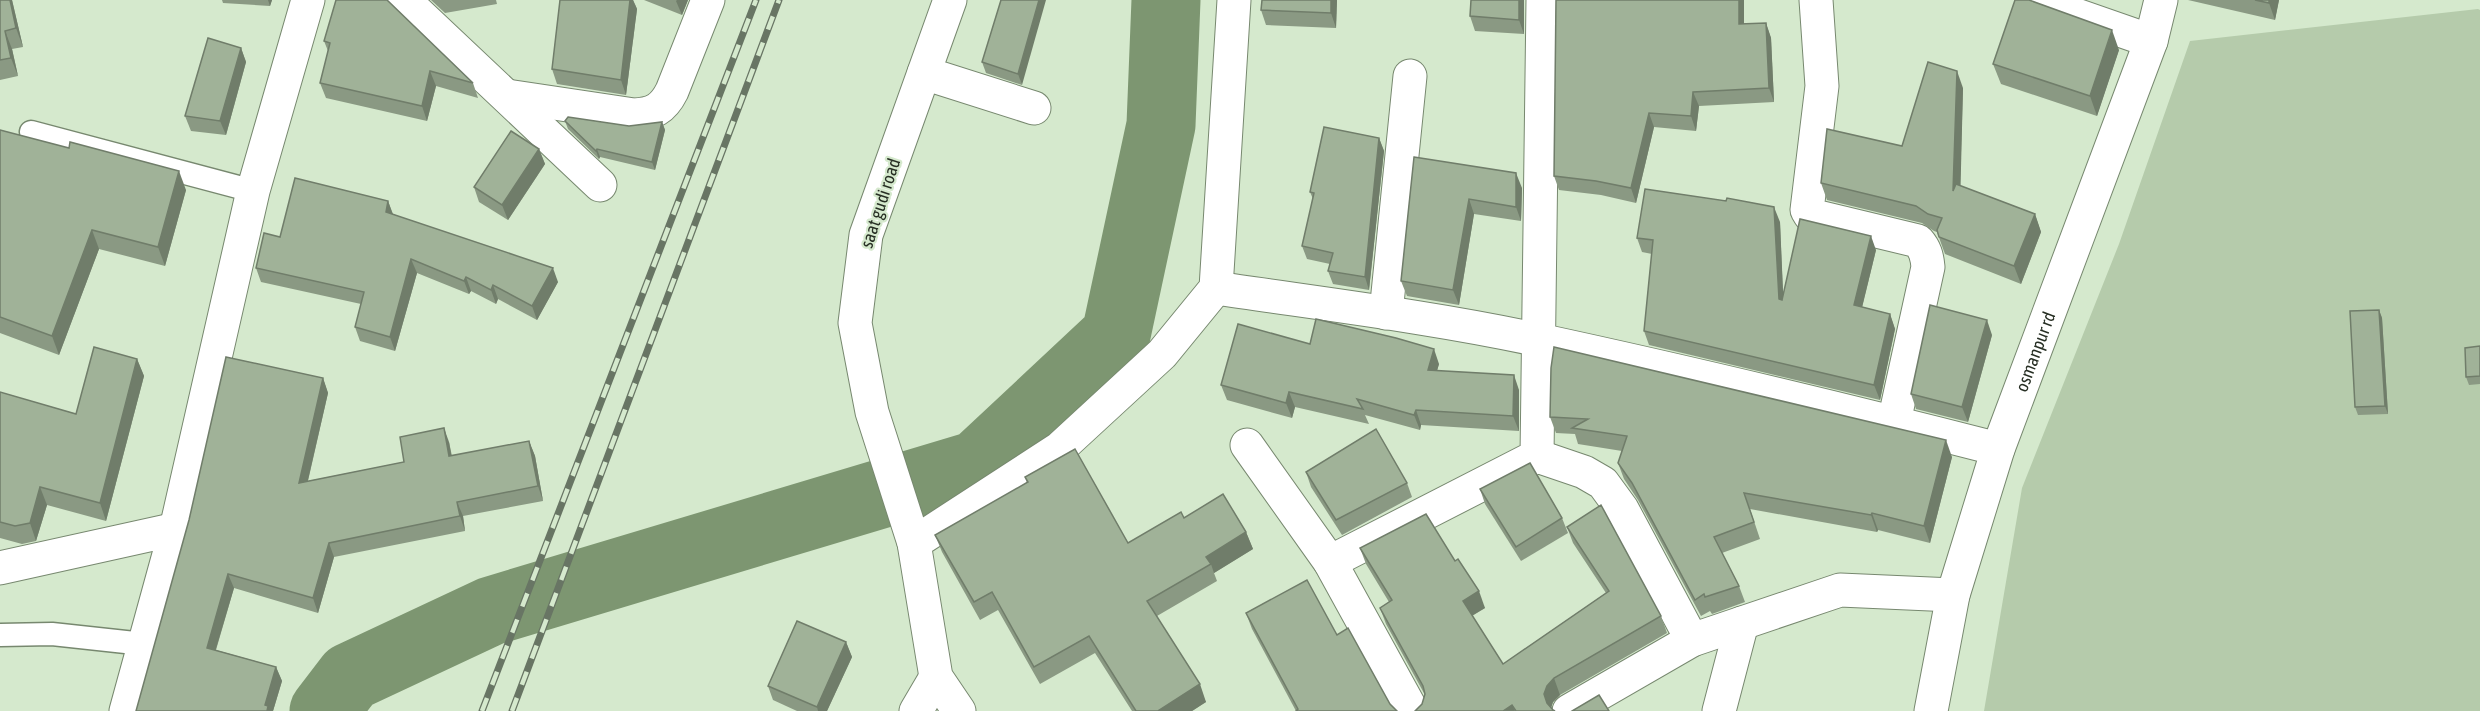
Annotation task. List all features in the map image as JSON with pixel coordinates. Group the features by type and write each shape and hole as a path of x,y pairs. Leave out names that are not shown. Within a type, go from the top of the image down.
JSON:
{"street":[{"path":"126,711 176,529 253,191 308,0"},
{"path":"404,0 600,185"},
{"path":"507,96 634,115 647,115 658,110 672,91 708,0"},
{"name":"saat gudi road","path":"936,677 914,543 872,412 855,323 866,235 950,0"},
{"path":"914,543 1060,448 1162,354 1216,288 1234,0"},
{"path":"1537,456 1543,0"},
{"path":"1816,0 1822,86 1807,210 1810,215 1918,241 1925,249 1928,260 1894,422"},
{"path":"2033,0 2151,41"},
{"name":"osmanpur rd","path":"1931,711 1953,595 1998,449 2151,41 2161,0"},
{"path":"924,73 1034,108"},
{"path":"1386,313 1410,76"},
{"path":"1216,288 1386,313 1537,339 1894,422 1998,449"},
{"path":"1247,445 1330,562 1412,711"},
{"path":"1330,562 1537,456 1584,472 1603,483 1622,509 1692,640"},
{"path":"0,568 176,529"},
{"path":"1569,711 1692,640 1840,590 1953,595"},
{"path":"1719,711 1742,622"},
{"path":"916,711 936,677 959,711"}],"lane":[{"path":"31,132 253,191"},
{"path":"0,635 52,634 144,644"}],"green space":[{"path":"2480,10 2480,711 1984,711 2022,488 2119,244 2190,41"}],"building":[{"path":"0,0 10,0 16,28 5,31 11,58 0,60"},
{"path":"336,0 387,0 473,83 430,71 422,106 320,83 330,43 324,41"},
{"path":"560,0 630,0 621,80 552,69"},
{"path":"1001,0 1039,0 1018,74 982,62"},
{"path":"1262,0 1331,0 1331,13 1261,10"},
{"path":"1471,0 1519,0 1519,20 1470,16"},
{"path":"1556,0 1739,0 1739,24 1766,23 1769,88 1693,92 1691,116 1649,113 1631,188 1554,176"},
{"path":"2015,0 2029,0 2112,30 2090,96 1993,64"},
{"path":"208,38 241,48 220,121 185,116"},
{"path":"1928,62 1957,71 1953,191 1956,184 2035,214 2014,266 1939,237 1937,230 1942,218 1928,214 1916,206 1821,183 1827,129 1902,146"},
{"path":"568,117 629,126 662,122 652,162 597,149 596,151 565,121"},
{"path":"1324,127 1379,138 1365,277 1328,271 1333,253 1302,246 1314,193 1310,192"},
{"path":"0,130 69,148 70,142 179,171 158,247 92,230 52,336 0,317"},
{"path":"511,131 539,149 502,205 474,187"},
{"path":"1414,157 1516,173 1516,207 1469,199 1453,290 1401,281"},
{"path":"295,178 388,201 386,212 553,268 532,306 493,285 491,290 466,277 464,281 411,259 390,337 355,327 364,292 256,268 264,233 280,237"},
{"path":"1645,189 1726,201 1727,198 1774,207 1779,299 1782,300 1800,219 1871,236 1854,305 1890,314 1874,385 1644,331 1653,240 1637,238"},
{"path":"1930,305 1987,320 1962,407 1911,394"},
{"path":"2379,310 2385,406 2355,407 2350,311"},
{"path":"1316,319 1434,349 1428,370 1514,375 1513,416 1416,410 1414,415 1357,399 1363,409 1289,392 1286,403 1221,385 1238,324 1310,344"},
{"path":"2480,346 2480,376 2466,377 2465,348"},
{"path":"94,347 137,359 100,503 40,487 30,523 15,526 0,522 0,392 76,414"},
{"path":"1554,347 1946,440 1924,526 1872,513 1871,515 1744,493 1754,522 1714,537 1739,586 1705,597 1704,594 1695,600 1632,483 1618,463 1627,436 1572,428 1588,419 1550,417"},
{"path":"226,357 323,378 299,483 404,462 400,437 444,428 449,456 529,441 538,486 457,502 460,516 329,543 313,598 228,574 207,648 276,667 265,705 268,706 267,711 136,711 189,520"},
{"path":"1376,429 1407,483 1336,520 1306,472"},
{"path":"1075,449 1128,543 1181,512 1184,518 1223,494 1246,532 1206,557 1211,564 1147,601 1200,684 1158,711 1136,711 1089,636 1034,667 992,592 974,602 935,535 1028,482 1025,477"},
{"path":"1530,463 1562,518 1516,547 1480,489"},
{"path":"1601,505 1661,616 1554,678 1544,694 1547,703 1555,711 1516,711 1512,705 1503,711 1415,711 1422,704 1425,694 1423,686 1380,608 1392,600 1360,548 1426,514 1455,561 1458,559 1479,591 1463,601 1503,664 1609,591 1567,527"},
{"path":"1307,580 1337,635 1348,628 1390,704 1397,711 1296,711 1298,709 1246,613"},
{"path":"797,621 846,642 817,707 768,686"},
{"path":"1599,695 1609,711 1572,711"}],"waterway":[{"path":"324,711 350,677 491,611 977,465 1116,335 1161,125 1166,0"}],"railway":[{"path":"482,711 756,0"},
{"path":"512,711 779,0"}]}
